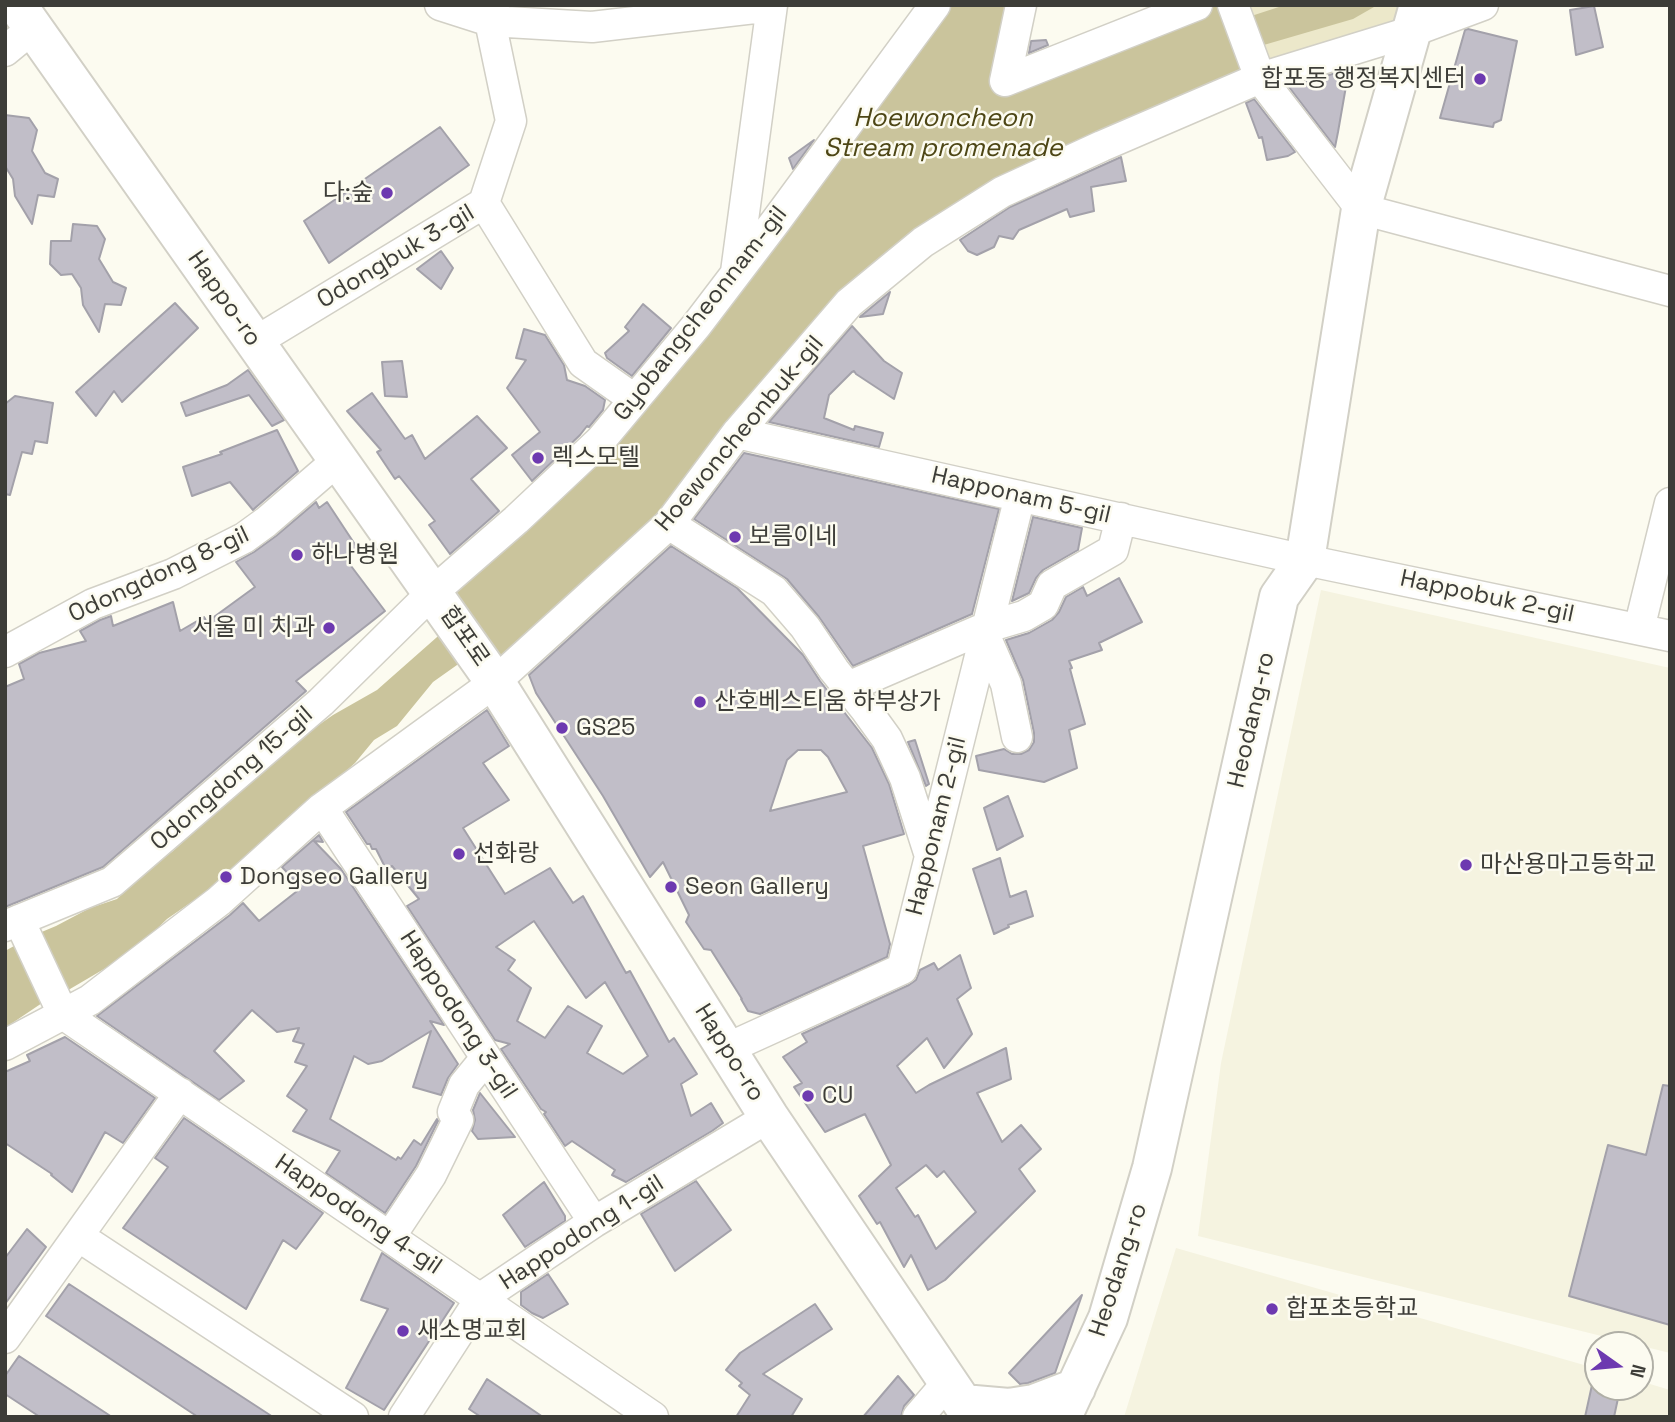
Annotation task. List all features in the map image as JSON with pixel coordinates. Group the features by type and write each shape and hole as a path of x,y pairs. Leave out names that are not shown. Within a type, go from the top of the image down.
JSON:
{"main road":[{"name":"Heodang-ro","path":"1069,1403 1108,1318 1152,1168 1279,597 1305,559 1360,209 1416,18"},
{"name":"Happo-ro","path":"20,22 255,342 433,593"},
{"name":"합포로","path":"433,593 495,682"},
{"name":"Happo-ro","path":"495,682 769,1117 961,1401"},
{"path":"961,1401 1009,1408 1069,1403"}],"street":[{"path":"440,5 592,27 772,6 736,273"},
{"name":"Gyobangcheonnam-gil","path":"433,593 600,441 696,326 936,5"},
{"path":"1021,5 1005,81 1197,5"},
{"path":"1233,5 1260,78 1360,209 1670,291"},
{"name":"Hoewoncheonbuk-gil","path":"5,1045 90,1000 219,901 322,808 495,682 669,524 737,433 849,303 923,242 1002,192 1260,78 1416,18 1483,5"},
{"name":"Odongbuk 3-gil","path":"255,342 484,203 512,121 492,13"},
{"path":"484,203 583,363 634,400"},
{"name":"Happonam 5-gil","path":"737,433 1305,559"},
{"name":"Odongdong 8-gil","path":"5,652 93,604 173,573 244,538 338,460"},
{"name":"Happonam 2-gil","path":"726,1049 902,969 1020,496"},
{"path":"1639,629 1670,503"},
{"path":"848,687 1033,611 1042,605 1052,585 1113,550 1121,518"},
{"path":"669,524 774,591 805,627 887,739 905,778 930,856"},
{"name":"Happobuk 2-gil","path":"1305,559 1670,636"},
{"name":"Odongdong 15-gil","path":"12,923 112,882 321,702 433,593"},
{"path":"986,632 1006,684 1017,737"},
{"name":"Happodong 3-gil","path":"322,808 594,1222"},
{"path":"12,923 63,1014"},
{"name":"Happodong 4-gil","path":"63,1014 653,1417"},
{"path":"390,1237 431,1175 458,1120 453,1112 464,1085 486,1058"},
{"path":"5,1338 180,1093"},
{"name":"Happodong 1-gil","path":"404,1417 481,1298 594,1222 769,1117"},
{"path":"78,1236 354,1417"},
{"path":"918,1417 961,1401"}],"shaded area":[{"path":"1233,5 1483,5 1260,78"},
{"name":"마산용마고등학교","path":"1321,590 1670,668 1670,1353 1654,1349 1654,1331 1584,1332 1198,1236 1221,1063"},
{"name":"합포초등학교","path":"1176,1248 1584,1365 1584,1401 1654,1401 1654,1385 1670,1390 1670,1417 1124,1417"}],"water":[{"name":"Hoewoncheon Stream promenade","path":"935,5 1021,5 1007,73 1198,5 1233,5 1239,20 1285,5 1388,5 1374,7 1353,19 1250,49 1260,78 923,242 495,682 472,650 433,682 397,726 374,740 355,763 278,837 254,848 227,875 167,919 133,952 45,1001 5,1028 5,951 90,908 117,899 143,873 173,851 293,743 333,715 377,690 445,630 433,592 600,441"}],"building":[{"path":"1594,6 1603,47 1576,55 1570,10"},
{"name":"합포동 행정복지센터","path":"1465,30 1517,41 1501,120 1494,123 1493,127 1440,118"},
{"path":"1046,40 1048,45 1029,53 1031,41"},
{"path":"1349,69 1338,132 1335,147 1289,87"},
{"path":"1254,99 1295,152 1267,160 1262,137 1259,138 1246,103"},
{"path":"5,115 29,118 37,130 32,151 45,173 58,179 54,197 38,195 32,224 15,196 13,179 5,166"},
{"name":"다:숲","path":"440,127 469,165 329,263 304,221"},
{"path":"814,140 793,169 789,158"},
{"path":"1121,157 1126,181 1091,187 1094,211 1070,217 1067,209 1019,230 1013,239 999,236 994,247 977,255 968,251 960,240 1010,207"},
{"path":"73,224 97,226 105,239 99,259 113,282 126,288 121,305 105,304 99,332 83,305 81,288 72,274 61,275 50,264 51,241 71,241"},
{"path":"441,251 453,268 441,289 417,269"},
{"path":"890,292 883,314 860,317 861,316"},
{"path":"175,303 198,328 122,402 114,391 96,416 76,392"},
{"path":"643,304 671,328 632,376 607,358 605,353 629,331 625,327"},
{"path":"852,326 884,361 902,373 894,399 852,372 829,395 824,418 854,430 855,426 883,433 879,447 769,422"},
{"path":"524,329 545,335 564,365 567,380 585,386 605,400 603,410 589,427 587,426 532,481 512,455 540,432 507,388 526,360 516,358"},
{"path":"402,361 407,397 385,396 382,362"},
{"path":"248,370 284,420 272,426 249,395 186,416 181,403 227,385"},
{"path":"372,393 405,439 412,435 425,459 477,416 507,448 471,479 499,511 450,554 429,525 435,521 399,476 395,479 377,452 381,450 347,411"},
{"path":"15,396 53,403 47,443 35,441 32,454 22,452 10,495 5,494 5,404"},
{"path":"277,430 298,471 253,510 230,482 192,496 183,467 222,454 220,452"},
{"path":"744,453 999,509 972,614 853,666 819,617 787,579 694,519"},
{"path":"316,502 319,508 327,502 358,549 345,558 385,611 296,681 306,691 103,867 5,907 5,687 24,679 19,664 39,653 86,641 80,631 100,620 111,616 113,626 173,602 180,631 204,617 207,622 255,587 236,562 276,536"},
{"path":"1033,517 1082,528 1078,550 1043,570 1029,593 1012,601"},
{"name":"산호베스티움 하부상가","path":"671,546 737,588 803,655 872,748 889,784 904,834 863,846 890,944 887,957 760,1014 748,1011 711,950 704,949 686,922 689,915 663,862 650,877 603,796 536,693 529,675","holes":["798,750 821,750 828,757 847,792 770,811 787,760"]},
{"path":"1119,578 1142,622 1099,643 1102,650 1069,661 1085,724 1069,730 1077,768 1044,782 979,770 976,756 1004,749 1012,754 1021,754 1029,750 1034,742 1023,680 1006,640 1029,633 1052,620 1066,597 1083,587 1087,596"},
{"path":"487,710 509,746 483,763 509,800 463,828 505,894 550,868 573,903 583,896 626,973 630,971 669,1042 674,1038 697,1074 681,1084 691,1116 711,1103 723,1123 626,1182 612,1175 615,1170 572,1141 565,1146 544,1114 546,1112 541,1109 501,1049 510,1044 495,1040 407,906 419,899 392,866 386,869 376,849 367,844 346,812","holes":["534,921 586,998 605,982 648,1056 623,1074 587,1053 602,1026 568,1006 545,1038 517,1021 531,988 508,970 515,960 496,947"]},
{"path":"915,740 929,784 926,786 908,742"},
{"path":"1008,796 1023,836 997,850 984,808"},
{"path":"319,835 323,842 314,841 341,869 444,1025 430,1021 458,1064 441,1095 413,1087 431,1031 382,1061 368,1064 354,1056 330,1119 396,1160 398,1157 401,1159 414,1140 421,1145 437,1119 438,1121 416,1166 385,1213 326,1173 340,1151 293,1131 307,1110 287,1096 307,1066 295,1062 304,1044 293,1041 299,1028 277,1032 252,1010 214,1051 244,1081 219,1100 97,1016 243,903 259,921 301,888 282,867"},
{"path":"1000,858 1010,897 1026,891 1033,916 1008,925 1009,927 994,934 973,869"},
{"path":"960,955 971,988 957,999 972,1034 944,1068 927,1038 897,1066 916,1093 1006,1048 1011,1079 977,1093 1002,1142 1021,1125 1041,1149 1019,1169 1035,1191 945,1280 928,1290 911,1255 904,1267 880,1222 877,1224 859,1196 891,1165 865,1114 825,1132 794,1087 802,1083 783,1057 807,1042 802,1034 909,985 916,980 920,970 934,963 938,970","holes":["926,1165 937,1177 944,1171 976,1212 936,1249 918,1215 915,1217 896,1188"]},
{"path":"65,1037 155,1098 123,1143 105,1132 72,1192 52,1174 5,1143 5,1072 30,1061 27,1055"},
{"path":"1663,1085 1670,1086 1670,1325 1569,1296 1608,1145 1646,1155"},
{"path":"480,1093 515,1137 478,1139 472,1131 475,1120 473,1110"},
{"path":"184,1118 323,1213 296,1249 283,1240 246,1309 123,1228 168,1167 155,1158"},
{"path":"696,1181 731,1230 675,1271 641,1214"},
{"path":"544,1182 565,1216 565,1221 525,1247 503,1215"},
{"path":"27,1229 46,1247 5,1304 5,1258"},
{"path":"382,1253 454,1303 384,1410 346,1388 388,1309 361,1300"},
{"path":"548,1274 568,1304 543,1318 521,1305 521,1292"},
{"path":"69,1284 273,1417 198,1417 46,1316"},
{"path":"1082,1295 1055,1373 1020,1384 1009,1373"},
{"path":"815,1304 832,1329 763,1374 802,1399 791,1417 736,1417 750,1395 739,1386 742,1383 726,1370 740,1353"},
{"path":"19,1356 112,1417 40,1417 5,1394 5,1376"},
{"path":"898,1376 914,1395 904,1406 901,1417 863,1417"},
{"path":"487,1379 543,1417 481,1417 469,1409"},
{"path":"1588,1401 1617,1401 1614,1417 1585,1417"}],"place":[{"name":"합포동 행정복지센터","path":"1480,79"},
{"name":"다:숲","path":"387,193"},
{"name":"렉스모텔","path":"538,458"},
{"name":"보름이네","path":"735,537"},
{"name":"하나병원","path":"297,555"},
{"name":"서울 미 치과","path":"329,628"},
{"name":"산호베스티움 하부상가","path":"700,702"},
{"name":"GS25","path":"562,728"},
{"name":"선화랑","path":"459,854"},
{"name":"마산용마고등학교","path":"1466,865"},
{"name":"Dongseo Gallery","path":"226,877"},
{"name":"Seon Gallery","path":"671,887"},
{"name":"CU","path":"808,1096"},
{"name":"합포초등학교","path":"1272,1309"},
{"name":"새소명교회","path":"403,1331"}]}
